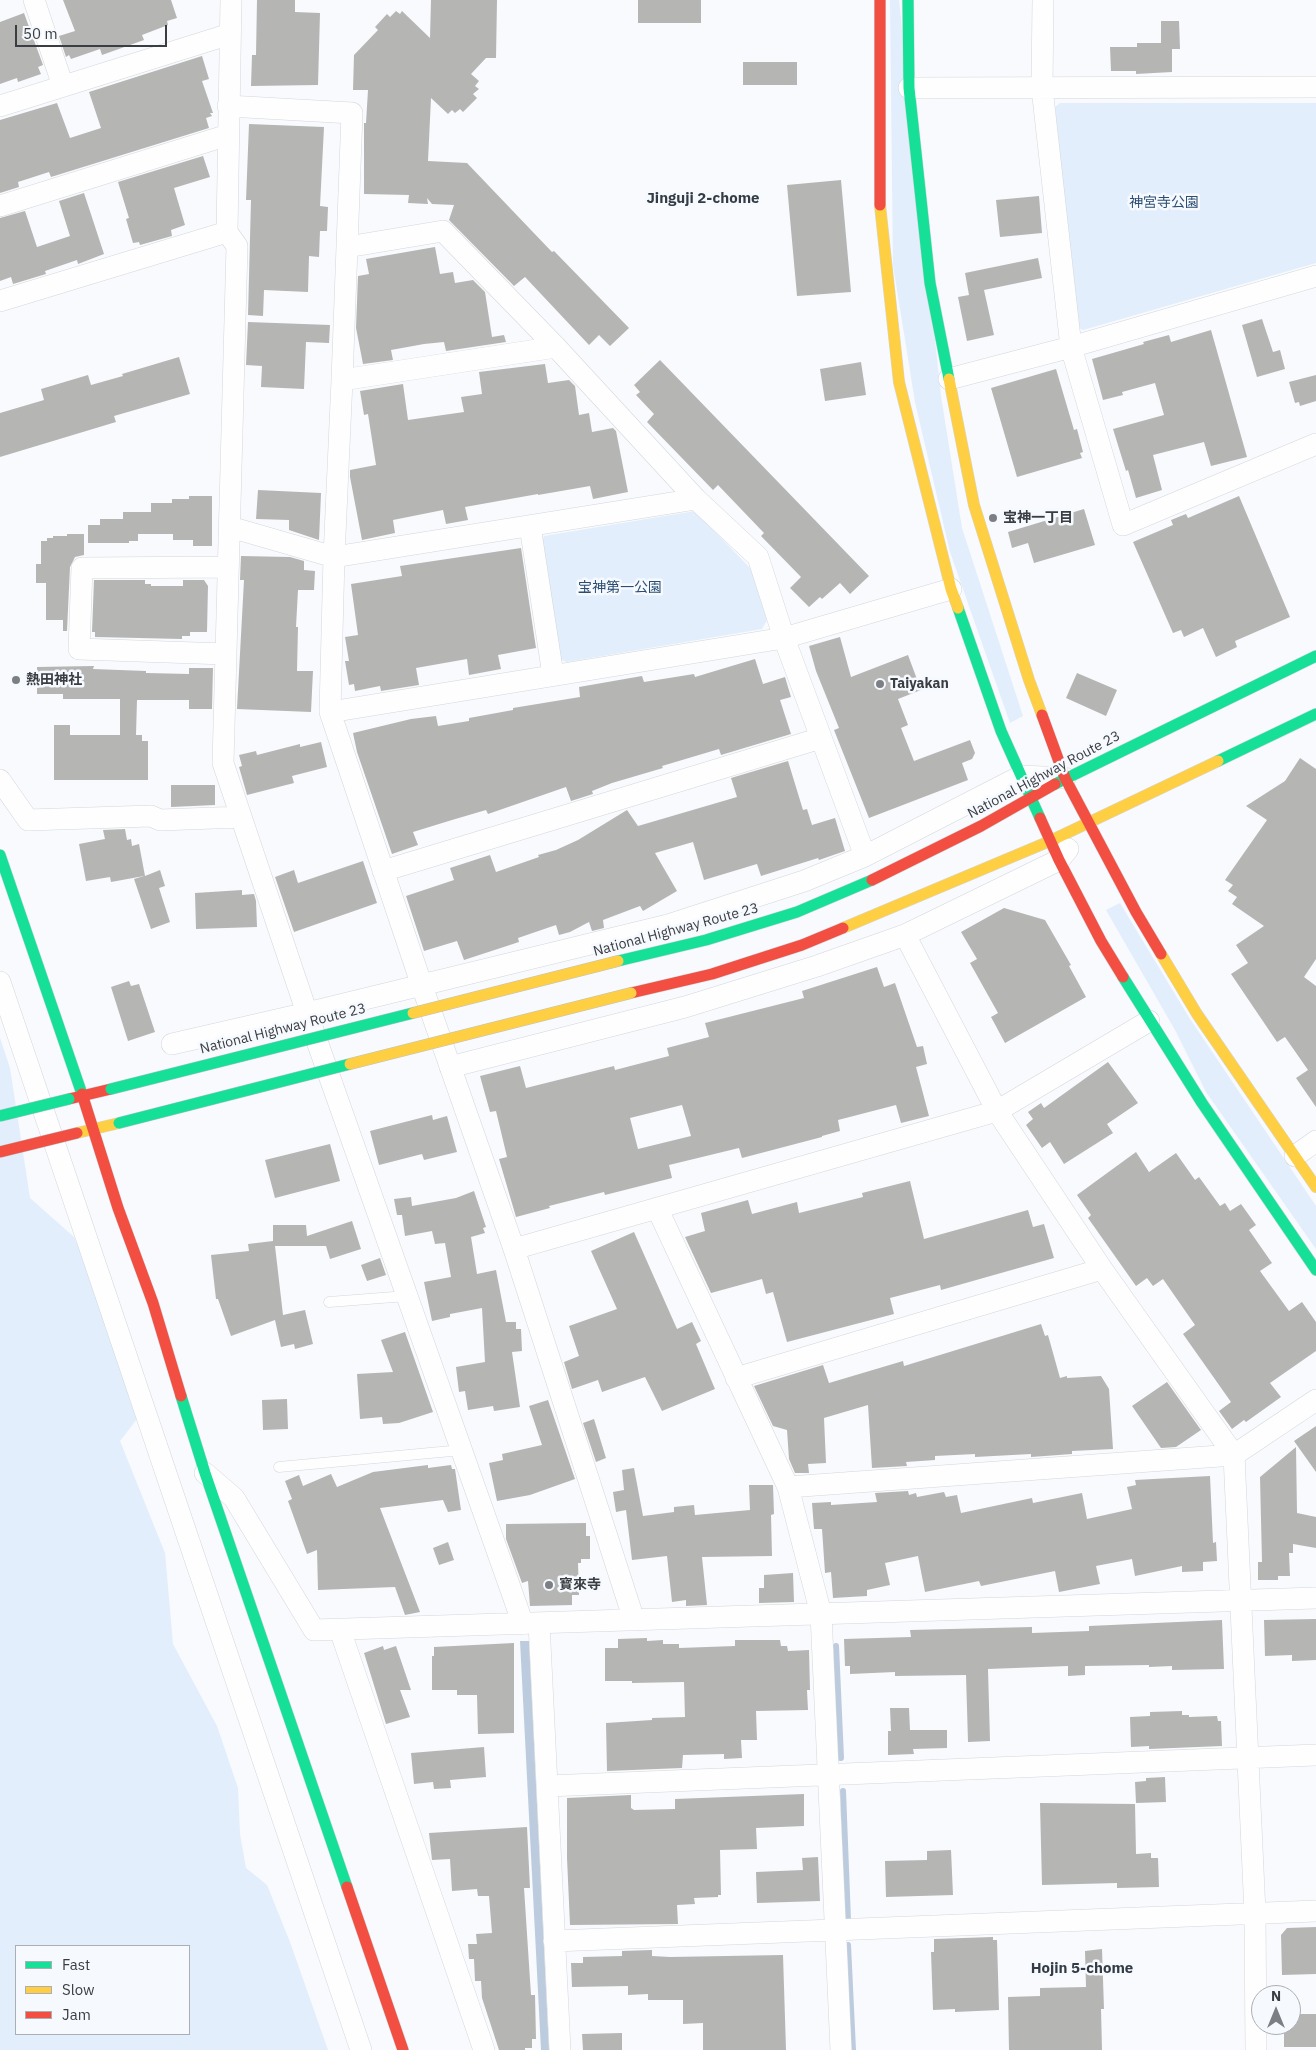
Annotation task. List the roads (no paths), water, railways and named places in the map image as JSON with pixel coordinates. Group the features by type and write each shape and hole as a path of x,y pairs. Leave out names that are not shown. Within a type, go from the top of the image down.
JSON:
{"main road":[{"path":"880,0 880,201 888,291 899,382 951,589 1001,731 1059,860 1101,941 1202,1103 1316,1270"},
{"path":"908,0 909,88 930,282 974,505 1023,661 1065,778 1136,912 1198,1014 1316,1187"},
{"name":"National Highway Route 23","path":"0,1116 706,940 797,912 892,871 981,826 1065,778 1316,656"},
{"path":"0,1152 712,974 802,945 1050,841 1316,714"},
{"path":"0,855 118,1208 153,1302 205,1473 403,2050"}],"street":[{"path":"34,0 63,86"},
{"path":"231,0 227,232 237,246 223,763 307,1013 462,1450 531,1623 547,1786 560,2050"},
{"path":"1043,0 1042,88 1071,347 1123,525 1316,444"},
{"path":"0,106 230,34"},
{"path":"909,88 1316,87"},
{"path":"228,106 352,113 334,557 330,712 422,986 514,1249 634,1620"},
{"path":"0,206 228,135"},
{"path":"347,247 444,231 556,347 696,498 758,557 784,638 865,856"},
{"path":"0,301 227,232"},
{"path":"949,379 1071,347 1316,276"},
{"path":"342,380 556,347"},
{"path":"230,527 334,557 696,498"},
{"path":"530,526 553,675"},
{"path":"226,654 79,649 82,568 228,567"},
{"path":"330,712 784,638 951,589"},
{"path":"383,871 821,738"},
{"path":"172,1044 422,986 668,925 804,881 865,856 1021,776 1065,778"},
{"path":"0,780 28,820 151,816 160,820 242,818"},
{"path":"450,1067 685,1006 817,966 905,935 1059,860 1088,823"},
{"path":"905,935 997,1112 1102,1270 1234,1455 1255,1913 1256,2050"},
{"path":"0,982 361,2050"},
{"path":"514,1249 997,1112 1150,1021"},
{"path":"1295,1156 1316,1141"},
{"path":"657,1208 788,1487 821,1614 841,2050"},
{"path":"736,1378 1102,1270"},
{"path":"788,1487 1234,1455 1316,1400"},
{"path":"205,1473 234,1498 314,1630 1316,1598"},
{"path":"340,1630 484,2050"},
{"path":"547,1786 1316,1755"},
{"path":"554,1942 1316,1911"}],"lane":[{"path":"329,1302 407,1296"},
{"path":"279,1466 462,1450"}],"waterway":[{"path":"836,1646 841,1758"},
{"path":"843,1791 848,1920"},
{"path":"848,1945 853,2050"}],"place":[{"name":"宝神一丁目","path":"993,518"},
{"name":"熱田神社","path":"16,680"},
{"name":"Taiyakan","path":"880,684"},
{"name":"寳來寺","path":"549,1585"}],"district":[{"name":"Jinguji 2-chome","path":"703,199"},
{"name":"Hojin 5-chome","path":"1082,1969"}],"park label":[{"name":"神宮寺公園","path":"1164,203"},
{"name":"宝神第一公園","path":"620,588"}]}
